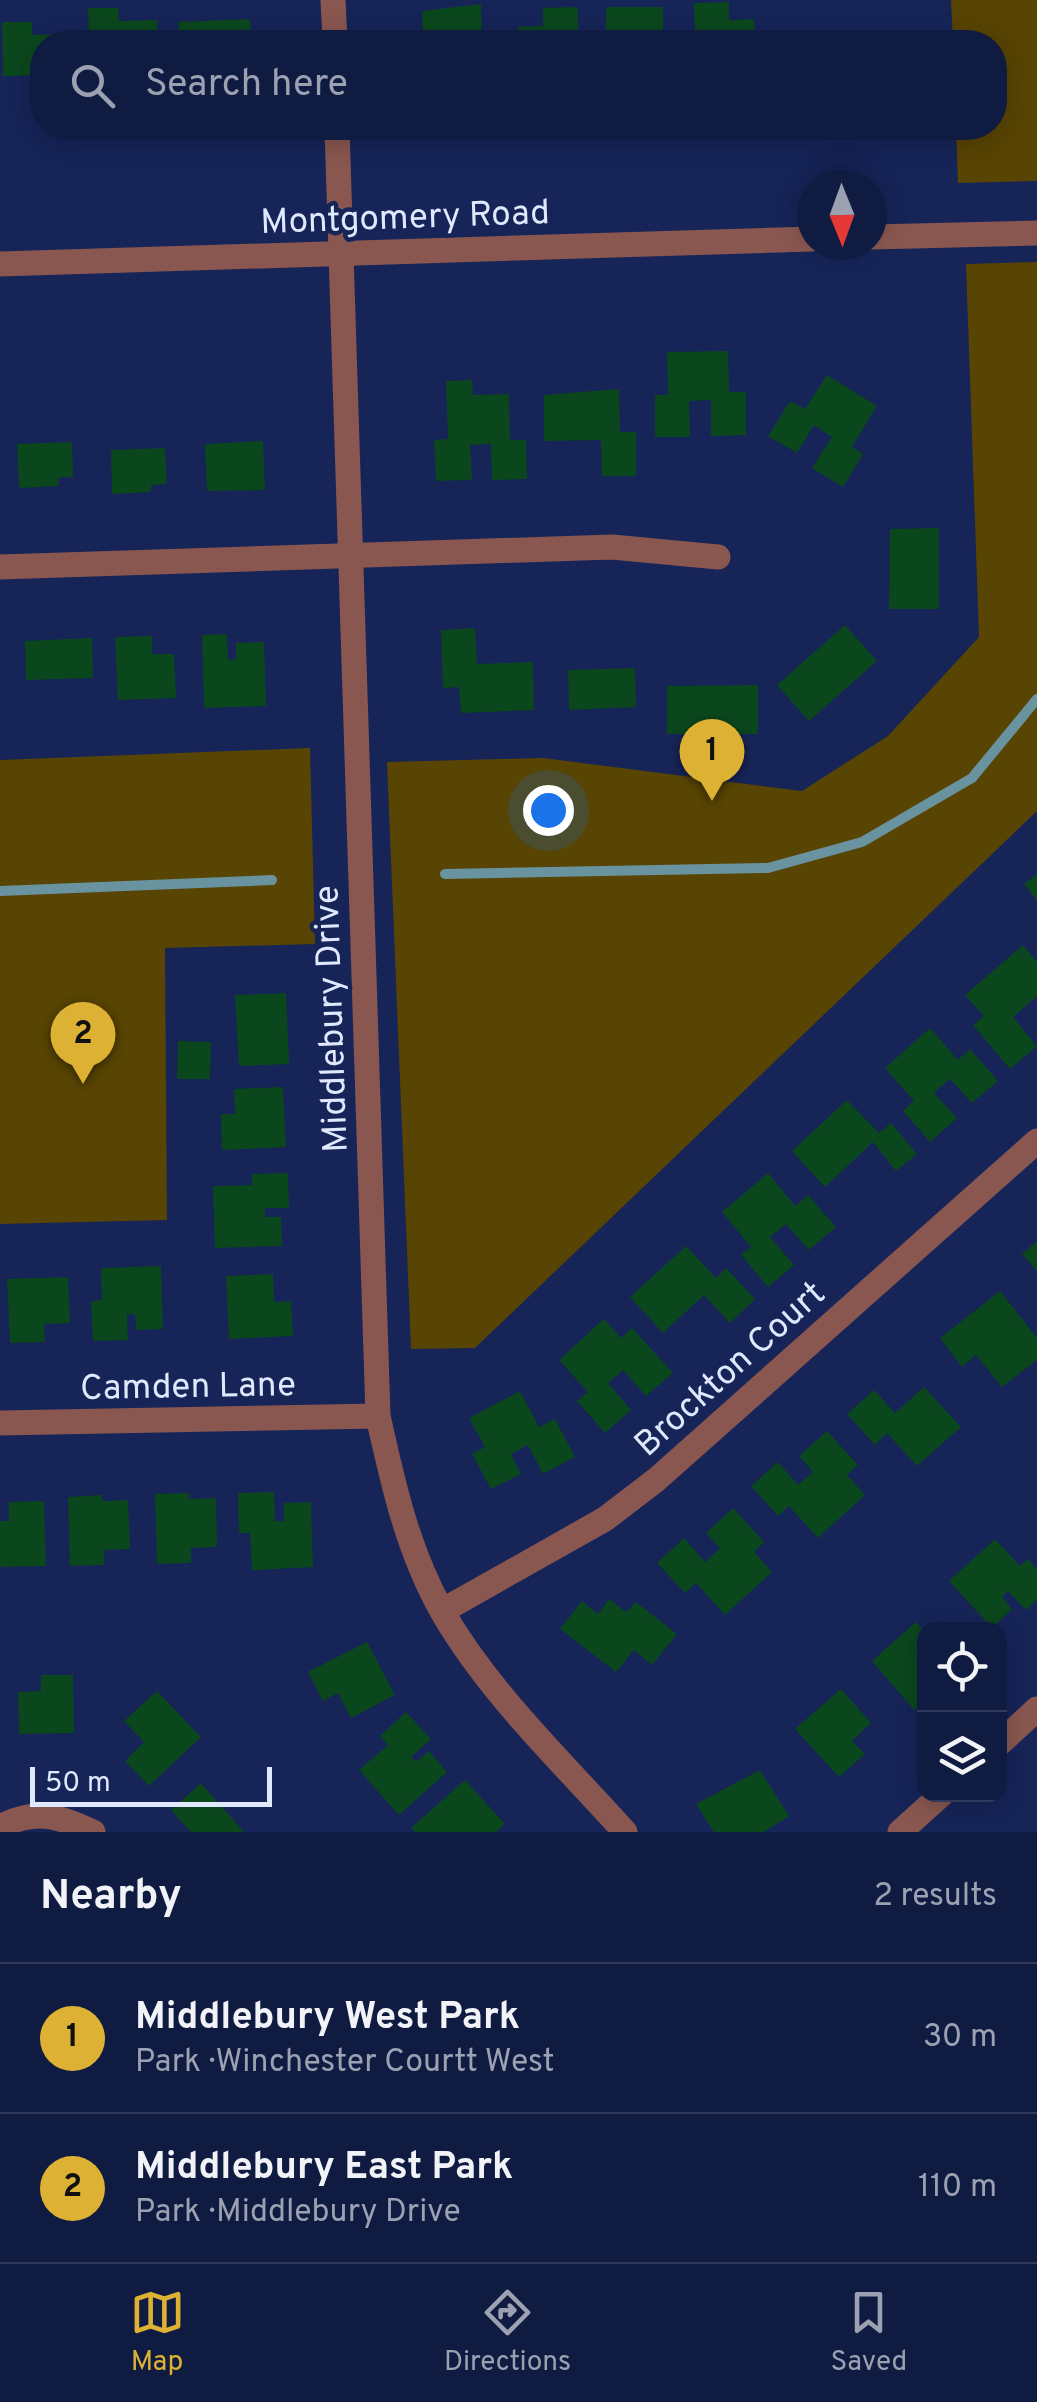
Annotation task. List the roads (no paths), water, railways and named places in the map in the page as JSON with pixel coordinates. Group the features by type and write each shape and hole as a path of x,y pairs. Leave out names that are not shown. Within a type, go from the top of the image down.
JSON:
{"street":[{"path":"333,0 334,30"},
{"name":"Middlebury Drive","path":"337,140 378,1416 398,1510 442,1612 514,1708 625,1832"},
{"path":"887,238 1037,233"},
{"name":"Montgomery Road","path":"0,264 797,239"},
{"path":"0,567 612,546 718,557"},
{"name":"Brockton Court","path":"442,1612 605,1519 656,1480 1037,1141"},
{"name":"Camden Lane","path":"0,1422 378,1416"},
{"path":"1007,1737 1037,1709"},
{"path":"900,1832 933,1802"},
{"path":"0,1827 36,1814 58,1816 93,1832"}],"waterway":[{"path":"445,874 768,868 862,842 972,778 1037,699"},
{"path":"0,891 272,880"}],"place":[{"name":"Middlebury West Park","path":"712,801"},
{"name":"Middlebury East Park","path":"83,1084"}]}
